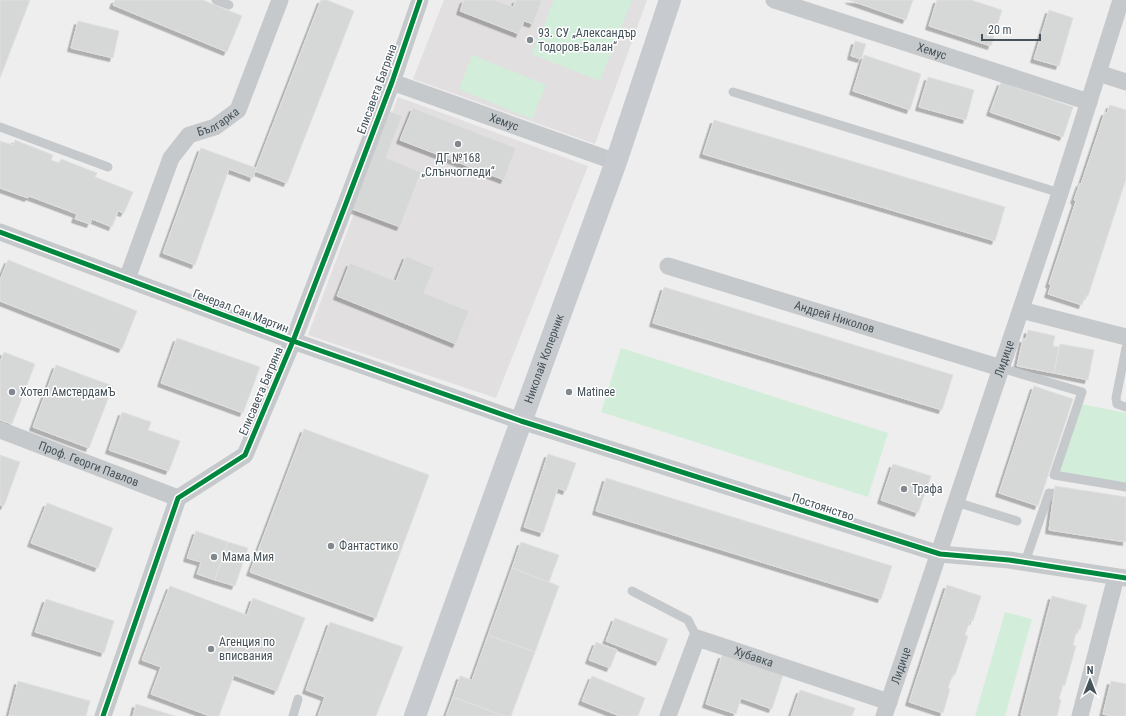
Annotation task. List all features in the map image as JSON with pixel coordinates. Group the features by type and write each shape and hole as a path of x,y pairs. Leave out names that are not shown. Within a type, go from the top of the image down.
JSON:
{"street":[{"name":"Българка","path":"127,279 171,158 189,135 215,127 238,110 280,0"},
{"name":"Елисавета Багряна","path":"178,498 245,455 293,341 392,82 420,0"},
{"name":"Николай Коперник","path":"415,716 616,162 670,0"},
{"name":"Хемус","path":"774,0 1089,102"},
{"name":"Лидице","path":"887,709 1060,193 1121,0"},
{"path":"1098,73 1126,82"},
{"name":"Хемус","path":"392,82 616,162"},
{"name":"Генерал Сан Мартин","path":"0,232 293,341 521,421"},
{"name":"Андрей Николов","path":"668,266 1001,368"},
{"path":"1021,310 1126,337"},
{"name":"Постоянство","path":"521,421 940,554 1025,562 1121,577"},
{"name":"Проф. Георги Павлов","path":"0,430 178,498"},
{"path":"103,716 178,498"},
{"path":"1080,716 1121,577"},
{"path":"668,716 697,638"},
{"name":"Хубавка","path":"697,638 887,709"}],"lane":[{"path":"216,0 229,5"},
{"path":"733,92 1060,193"},
{"path":"0,127 108,167"},
{"path":"1126,348 1116,398 1117,404 1126,407"},
{"path":"1001,368 1082,392 1054,475 1126,487"},
{"path":"1025,562 1048,492"},
{"path":"956,502 1017,521"},
{"path":"632,591 688,620 697,638"},
{"path":"292,716 298,699"}],"shaded area":[{"name":"93. СУ „Александър Тодоров-Балан“","path":"444,0 647,0 595,144 413,79"},
{"path":"398,97 588,166 496,398 308,335"}],"green space":[{"path":"554,0 632,0 600,81 532,54"},
{"path":"472,55 546,85 532,119 459,89"},
{"path":"621,348 888,433 868,497 601,412"},
{"path":"1081,404 1126,413 1126,483 1059,472"},
{"path":"1005,612 1032,619 1005,716 975,716"}],"building":[{"path":"0,0 30,0 0,78"},
{"path":"115,0 203,0 242,16 227,52 113,5"},
{"path":"321,0 327,0 354,11 287,183 255,171"},
{"path":"464,0 494,0 513,7 516,0 542,0 533,24 524,21 519,34 460,11"},
{"path":"849,0 913,0 906,20"},
{"path":"937,0 971,0 1002,10 991,46 929,26"},
{"path":"1049,10 1073,18 1059,66 1034,59"},
{"path":"78,21 119,31 113,58 71,48"},
{"path":"855,41 866,44 861,59 851,56"},
{"path":"864,55 921,74 910,110 853,91"},
{"path":"928,77 974,90 966,120 919,107"},
{"path":"1001,82 1073,107 1063,137 990,112"},
{"path":"1110,105 1126,110 1126,179 1088,296 1085,296 1082,305 1048,294 1051,285 1049,284 1076,201 1074,200 1080,183 1081,184 1105,112 1107,113"},
{"path":"413,108 516,148 504,180 400,140"},
{"path":"384,109 402,116 386,158 421,172 400,227 347,207"},
{"path":"714,120 1005,207 995,241 703,154"},
{"path":"15,140 53,155 51,160 59,163 61,159 97,173 95,177 133,192 124,213 118,211 112,227 92,219 90,224 75,219 77,214 29,196 28,198 0,188 0,141 13,145"},
{"path":"201,148 256,168 253,178 229,169 195,265 163,253"},
{"path":"406,256 434,268 424,293 469,311 456,344 337,296 350,263 396,281"},
{"path":"8,260 137,311 122,349 0,301 0,280"},
{"path":"664,287 953,375 942,410 653,323"},
{"path":"1028,330 1055,336 1053,346 1059,347 1054,373 1017,366 1023,339 1026,339"},
{"path":"177,338 260,367 243,413 161,383"},
{"path":"1060,344 1094,350 1088,380 1054,373"},
{"name":"Хотел АмстердамЪ","path":"4,352 35,364 12,424 0,420 0,362"},
{"path":"56,365 113,386 89,448 33,427"},
{"path":"1034,386 1073,399 1038,506 999,493"},
{"path":"122,412 151,422 148,430 180,441 169,471 109,450"},
{"name":"Фантастико","path":"304,429 429,475 376,618 250,572"},
{"path":"548,454 576,463 566,491 558,488 543,533 524,527"},
{"path":"0,455 20,462 4,506 0,505"},
{"path":"893,464 931,476 918,513 881,500"},
{"path":"606,478 892,566 881,599 596,511"},
{"path":"1055,486 1126,497 1126,542 1049,530"},
{"path":"47,503 113,528 98,568 31,543"},
{"path":"196,531 228,542 215,580 197,574 201,562 187,558"},
{"path":"228,542 248,548 235,586 215,580"},
{"path":"521,542 559,555 549,582 512,568"},
{"path":"512,568 559,586 535,652 488,635"},
{"path":"947,585 981,596 973,621 970,620 965,635 968,636 955,675 953,674 948,688 950,689 943,713 909,702"},
{"path":"170,586 247,615 253,598 305,618 277,691 234,675 219,716 210,716 151,694 161,667 142,660"},
{"path":"1052,596 1087,605 1080,630 1077,629 1073,645 1076,646 1065,685 1063,685 1059,699 1061,700 1057,716 1024,716 1021,715"},
{"path":"46,599 114,621 104,653 35,632"},
{"path":"615,618 668,639 659,662 606,641"},
{"path":"330,622 403,647 376,716 318,716 325,697 306,690"},
{"path":"488,635 535,652 511,716 504,716 453,697 460,676 472,680"},
{"path":"596,642 617,650 610,668 589,660"},
{"path":"722,655 783,675 772,709 741,698 736,714 706,704"},
{"path":"592,676 645,698 638,716 620,716 582,701"},
{"path":"18,681 90,701 86,716 9,716"},
{"path":"1111,681 1126,684 1126,716 1112,716 1103,714"},
{"path":"800,690 855,708 852,716 791,716"},
{"path":"453,697 504,716 446,716"},
{"path":"136,704 175,716 133,716"}],"cycle path":[{"path":"103,716 178,498 245,455 293,341 345,206 392,82 420,0"},
{"path":"0,232 293,341 521,421 940,554 1009,560 1126,578"}],"place":[{"name":"93. СУ „Александър Тодоров-Балан“","path":"530,40"},
{"name":"ДГ №168 „Слънчогледи“","path":"458,144"},
{"name":"Хотел АмстердамЪ","path":"12,392"},
{"name":"Matinee","path":"569,392"},
{"name":"Трафа","path":"904,489"},
{"name":"Фантастико","path":"331,546"},
{"name":"Мама Мия","path":"214,557"},
{"name":"Агенция по вписвания","path":"211,649"}]}
